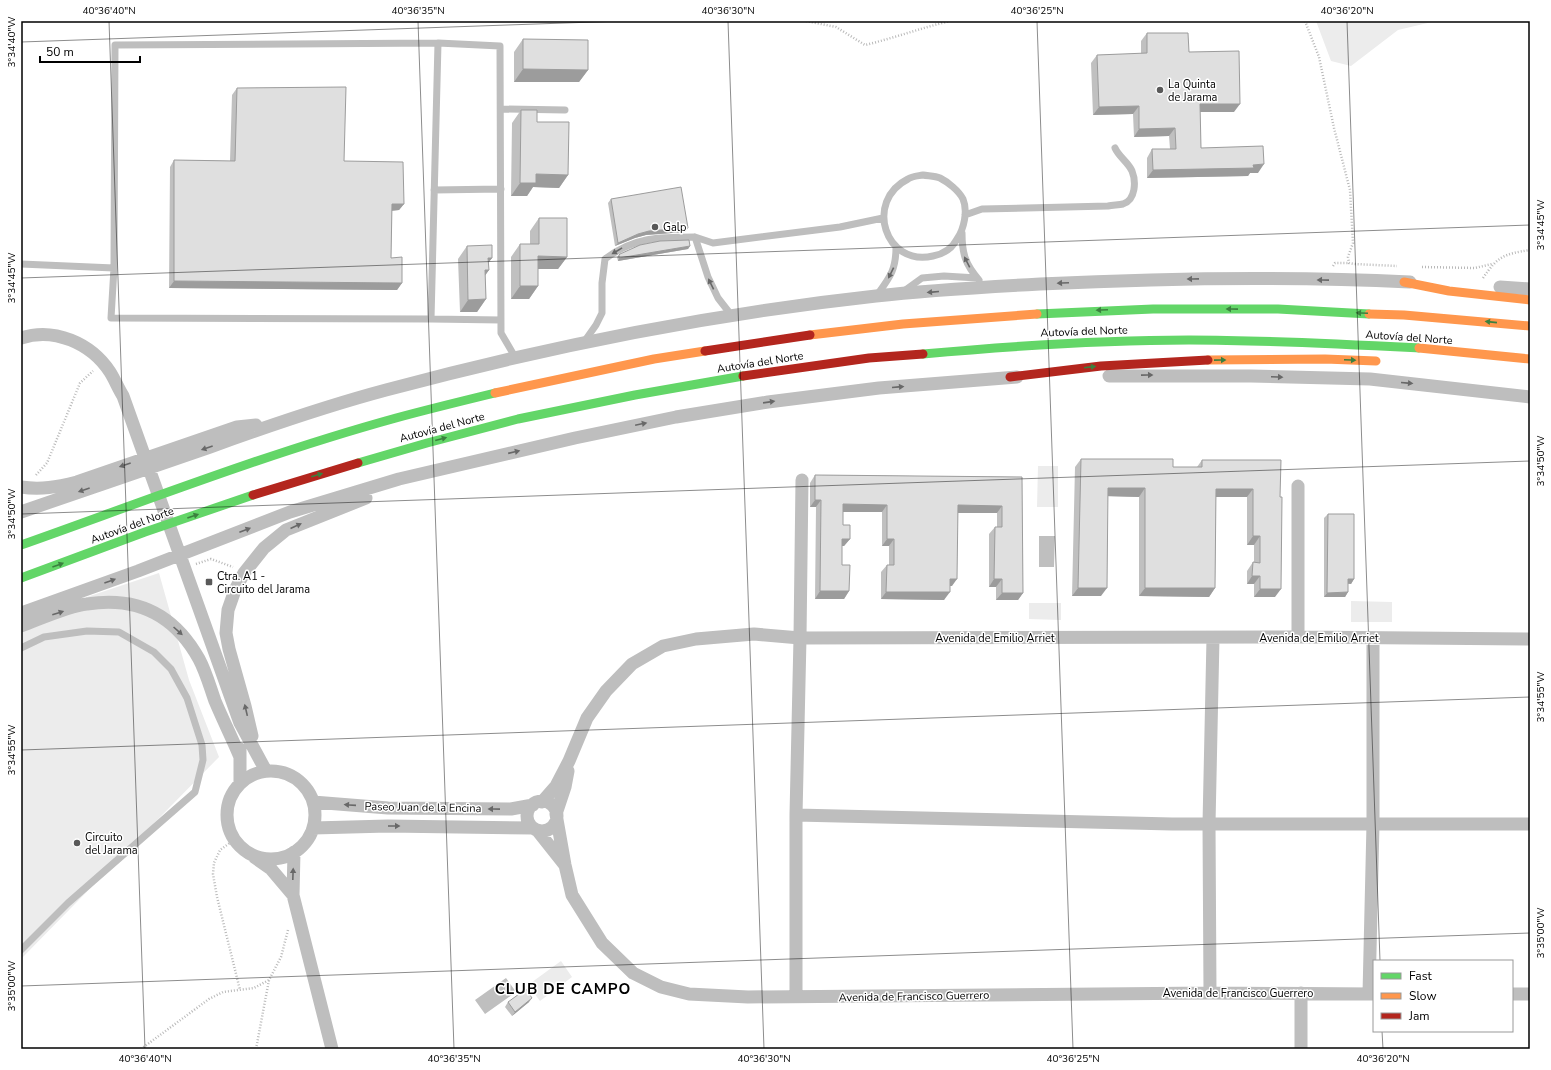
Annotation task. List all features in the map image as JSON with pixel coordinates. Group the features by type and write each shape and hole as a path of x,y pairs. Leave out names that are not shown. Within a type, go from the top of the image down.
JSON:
{"highway":[{"path":"1404,282 1448,291 1530,300"},
{"name":"Autovía del Norte","path":"21,545 232,469 398,418 570,376 755,342 861,328 968,317 1106,309 1187,308 1337,311 1436,317 1530,326"},
{"name":"Autovía del Norte","path":"21,578 145,532 277,487 427,443 518,419 635,395 741,376 869,358 1021,345 1188,340 1298,342 1428,349 1530,359"},
{"path":"1010,377 1101,366 1210,360 1325,359 1388,362"}],"street":[{"path":"21,512 283,421 384,390 583,343 732,316 981,283 1197,279 1404,282 1530,289"},
{"path":"21,338 45,334 64,337 81,344 95,354 109,371 123,396 240,723 266,771"},
{"path":"21,613 138,571 290,512 399,479 575,438 676,417 768,402 879,388 1010,377 1161,375 1370,379 1530,397"},
{"path":"22,487 51,488 77,482 237,427 283,421"},
{"path":"254,748 226,633 228,610 235,590 244,573 264,548 286,530 381,492 476,461"},
{"path":"796,997 796,815 802,480"},
{"path":"1298,486 1298,637"},
{"path":"21,626 86,604 116,602 140,606 161,615 186,638 199,660 216,703 240,756"},
{"name":"Avenida de Emilio Arriet","path":"537,803 556,786 569,761 587,718 606,691 632,664 663,646 696,639 754,634 800,638 1298,637 1530,639"},
{"path":"1210,993 1209,824 1213,638"},
{"path":"1371,994 1373,638"},
{"path":"240,723 240,783"},
{"path":"565,865 556,814 552,806 548,803 537,803 528,810 527,815 527,820 535,829 542,831 551,827 556,819 556,814 565,787 569,761"},
{"path":"251,855 265,859 280,858 294,852 302,846 313,828 315,815 313,802 306,789 295,778 281,772 266,771 252,775 240,783 233,793 227,810 229,829 234,840 242,848 251,855 271,869 293,895"},
{"name":"Paseo Juan de la Encina","path":"313,802 388,808 511,809 537,803"},
{"path":"796,815 1209,824 1530,824"},
{"name":"Paseo Juan de la Encina","path":"313,828 388,826 535,829"},
{"name":"Avenida de Francisco Guerrero","path":"535,829 565,865 572,895 602,944 633,973 661,987 689,994 748,997 1210,993 1371,994"},
{"path":"294,852 293,895 332,1049"},
{"path":"1301,993 1301,1049"},
{"path":"1513,994 1530,994"}],"lane":[{"path":"432,319 438,43"},
{"path":"501,320 110,318 114,268 115,44 438,43 500,46 501,109 501,189 501,320 501,333 516,358"},
{"path":"501,109 565,110"},
{"path":"965,215 982,209 1108,206 1125,204 1131,199 1135,186 1132,170 1118,155 1115,148"},
{"path":"962,232 954,245 942,254 925,258 909,256 896,247 887,233 883,218 885,203 894,188 909,178 922,175 939,178 952,186 963,198 965,215 962,232 962,248 965,261 981,283"},
{"path":"434,190 501,189"},
{"path":"583,343 596,325 602,313 602,284 605,259 617,250 633,243 666,237 695,237 713,243 840,227 883,218"},
{"path":"695,237 708,277 718,298 732,316"},
{"path":"877,296 893,272 896,260 896,247"},
{"path":"21,264 114,268"},
{"path":"21,648 44,637 87,631 119,632 154,652 171,669 187,698 202,745 203,760 195,792 68,903 21,950"}],"path":[{"path":"806,21 836,27 865,45 950,21"},
{"path":"1305,21 1319,57 1334,128 1350,190 1353,243 1348,257 1349,263 1401,266"},
{"path":"1416,267 1475,268 1492,264 1507,254 1530,250"},
{"path":"1478,286 1492,264"},
{"path":"22,487 47,463 80,383 102,363"},
{"path":"193,565 211,559 244,573"},
{"path":"234,840 220,850 214,863 213,874 217,897 240,990"},
{"path":"256,1049 269,980 281,957 289,926"},
{"path":"141,1049 209,999 223,992 254,988 269,980"}],"shaded area":[{"path":"1316,21 1436,21 1398,30 1351,66 1331,61"},
{"path":"1038,466 1058,466 1058,507 1037,507"},
{"path":"1039,536 1055,536 1054,567 1039,567"},
{"name":"Circuito del Jarama","path":"159,573 189,680 219,757 21,959 21,619"},
{"path":"1351,601 1392,602 1392,622 1351,622"},
{"path":"1029,603 1061,603 1061,620 1029,619"},
{"path":"561,961 572,977 540,1001 528,985"},
{"path":"506,978 516,992 485,1014 475,1000"}],"building":[{"path":"1147,33 1188,33 1189,52 1239,51 1240,104 1200,104 1201,148 1263,146 1264,164 1253,165 1254,168 1153,170 1152,149 1176,149 1175,128 1139,129 1139,106 1099,107 1097,55 1147,53"},
{"path":"523,39 588,40 588,70 523,69"},
{"path":"346,87 344,161 403,162 404,204 392,204 391,258 402,257 402,283 174,281 174,160 235,161 237,88"},
{"path":"521,110 537,110 537,122 569,122 568,175 536,174 536,183 520,183"},
{"path":"681,187 688,228 649,231 618,243 611,199"},
{"path":"539,218 567,218 567,257 538,256 538,286 520,286 520,244 539,244"},
{"path":"689,240 690,246 619,258 620,254 640,245 660,241"},
{"path":"492,245 492,258 488,258 489,270 485,270 486,299 468,300 467,246"},
{"path":"1081,459 1173,459 1173,467 1202,467 1202,460 1281,460 1281,589 1260,589 1260,576 1252,576 1253,562 1260,563 1260,536 1253,536 1253,489 1216,489 1215,588 1145,588 1145,488 1108,488 1107,588 1078,588"},
{"path":"815,475 1022,477 1023,593 1002,593 1002,579 994,579 995,527 1002,527 1002,506 958,505 957,579 950,579 950,592 886,592 887,565 894,565 894,539 887,539 887,505 843,504 843,525 850,525 850,539 842,539 842,565 850,565 849,591 820,591 821,500 815,500"},
{"path":"1328,514 1354,514 1354,579 1348,579 1348,592 1327,593"},
{"path":"526,989 532,998 515,1012 508,1002"}],"traffic: fast":[{"path":"1037,314 1153,309 1278,309 1369,314"},
{"path":"923,354 1056,344 1156,340 1275,341 1419,348"},
{"path":"358,463 518,419 635,395 743,376"},
{"path":"21,545 301,446 396,418 495,393"},
{"path":"21,578 145,532 253,495"}],"traffic: slow":[{"path":"1404,282 1449,291 1530,300"},
{"path":"810,335 903,324 1037,314"},
{"path":"1369,314 1404,315 1530,326"},
{"path":"1419,348 1530,359"},
{"path":"495,393 654,359 705,351"},
{"path":"1208,360 1325,359 1376,361"}],"traffic: jam":[{"path":"705,351 810,335"},
{"path":"743,376 869,358 923,354"},
{"path":"1010,377 1101,366 1208,360"},
{"path":"253,495 358,463"}],"place":[{"name":"La Quinta de Jarama","path":"1160,90"},
{"name":"Galp","path":"655,227"},
{"name":"Ctra. A1 - Circuito del Jarama","path":"209,582"},
{"name":"Circuito del Jarama","path":"77,843"}],"district":[{"name":"CLUB DE CAMPO","path":"563,989"}]}
